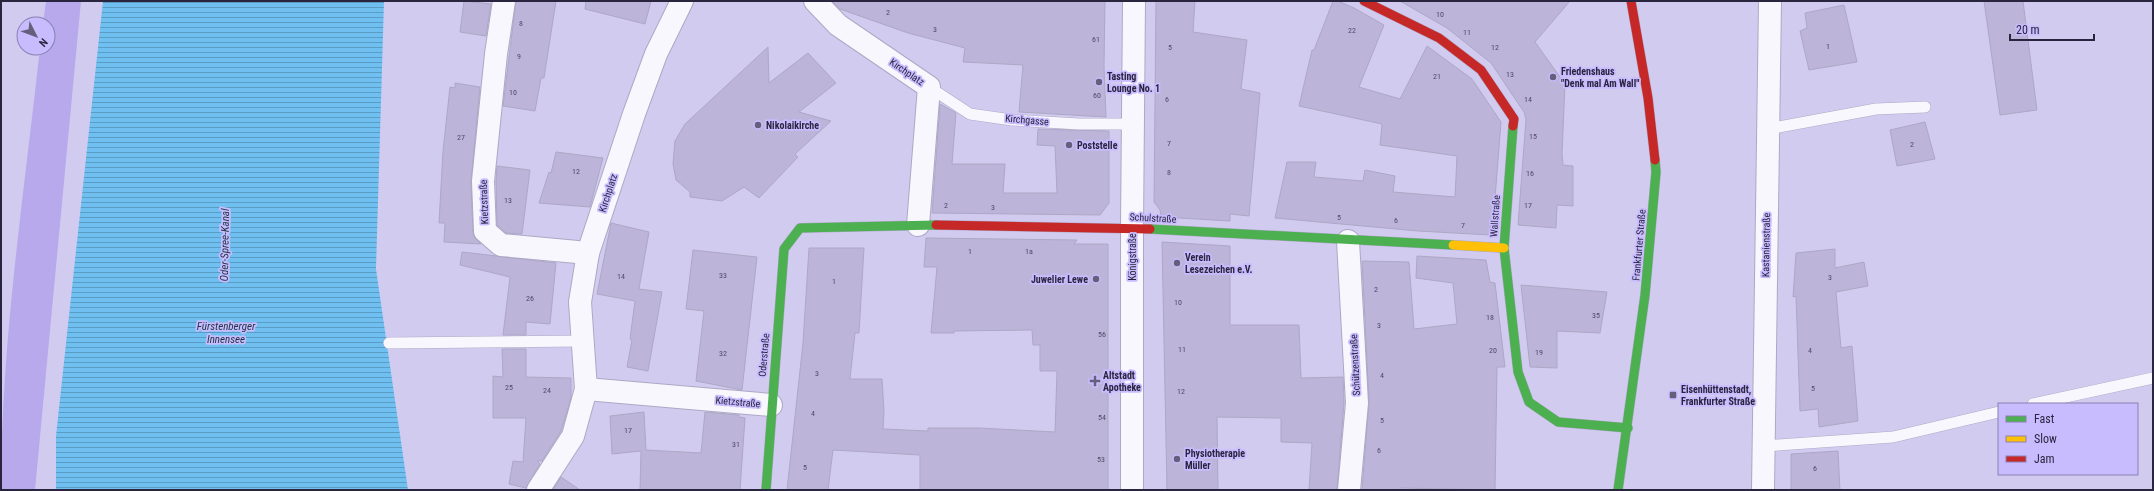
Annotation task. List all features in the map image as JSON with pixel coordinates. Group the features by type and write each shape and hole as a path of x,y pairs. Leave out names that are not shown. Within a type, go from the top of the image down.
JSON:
{"street":[{"name":"Kietzstraße","path":"504,1 496,54 483,180 485,231 500,245 588,253"},
{"path":"663,1 669,27"},
{"name":"Kirchplatz","path":"588,253 634,114 656,54 682,1"},
{"name":"Kirchplatz","path":"815,1 838,25 928,88 918,225"},
{"name":"Königstraße","path":"1132,490 1134,1"},
{"name":"Wallstraße","path":"1364,1 1439,38 1481,70 1514,119 1504,248 1518,372 1529,402 1558,422 1628,428"},
{"name":"Frankfurter Straße","path":"1618,490 1628,428 1645,295 1656,172 1648,98 1631,1"},
{"name":"Kastanienstraße","path":"1763,490 1770,1"},
{"name":"Schulstraße","path":"800,228 918,225 1132,228 1348,241 1504,248"},
{"name":"Oderstraße","path":"766,490 771,405 784,249 800,228"},
{"name":"Schützenstraße","path":"1348,241 1357,403 1349,490"},
{"path":"538,490 573,436 586,389 580,302 588,253"},
{"name":"Kietzstraße","path":"586,389 771,405"}],"lane":[{"name":"Kirchgasse","path":"928,88 970,114 1012,120 1079,124 1133,124"},
{"path":"1768,129 1876,109 1925,107"},
{"path":"389,343 583,341"},
{"path":"2038,403 2153,378"},
{"path":"1764,446 1893,436 1998,412"}],"shaded area":[{"path":"46,1 81,1 35,490 1,490 2,435 9,324 39,56 56,56 56,16 44,16"}],"water":[{"name":"Fürstenberger Innensee","path":"103,1 384,1 376,269 408,490 56,490 56,436"}],"building":[{"path":"464,1 491,4 486,36 460,32"},
{"path":"516,1 556,1 544,78 541,78 535,111 503,106"},
{"path":"586,1 651,1 645,24 585,9"},
{"path":"832,1 1105,1 1104,66 1106,117 1019,112 1023,65 963,62 965,48 908,33 840,9"},
{"path":"1156,1 1195,1 1193,32 1247,40 1241,89 1260,93 1249,216 1230,214 1230,221 1161,217 1160,210 1154,202"},
{"path":"1333,1 1338,1 1354,8 1384,25 1359,87 1400,99 1427,46 1472,79 1501,122 1493,224 1491,224 1490,235 1418,231 1275,218 1287,162 1316,162 1314,177 1363,181 1365,170 1395,176 1393,192 1455,197 1457,156 1380,145 1382,124 1299,106 1312,50 1314,50"},
{"path":"1400,1 1570,1 1535,42 1565,84 1562,154 1563,165 1573,166 1573,206 1557,205 1556,228 1518,225 1526,119 1524,112 1491,63 1447,28"},
{"path":"1984,1 2023,1 2037,110 2000,115"},
{"path":"1844,5 1857,62 1809,70 1800,31 1807,28 1805,13"},
{"name":"Nikolaikirche","path":"768,47 769,83 808,53 836,83 799,112 831,121 795,154 798,157 759,198 744,187 722,201 690,197 690,192 676,180 673,164 675,141 685,124"},
{"path":"455,83 480,87 471,182 473,232 474,237 481,244 444,242 445,223 439,223 443,151 450,87 455,88"},
{"path":"940,104 956,113 952,164 1005,164 1003,193 1057,193 1055,146 1037,145 1038,129 1109,131 1109,203 1100,215 932,213"},
{"path":"1925,122 1935,159 1897,166 1890,130"},
{"path":"556,152 603,158 590,207 539,203 549,172 551,173"},
{"path":"497,166 530,170 522,234 506,233 497,225"},
{"path":"611,223 649,232 639,289 662,292 648,371 627,367 632,340 630,339 635,301 597,294"},
{"path":"926,238 1077,240 1074,244 1108,244 1108,490 920,490 920,455 833,450 828,490 787,490 803,343 809,248 864,248 859,333 855,333 850,379 882,379 884,411 883,429 928,431 928,428 979,428 1055,432 1057,371 1040,371 1040,345 1033,345 1032,330 954,331 954,333 931,333 937,267 924,267"},
{"path":"1162,242 1230,246 1230,325 1299,325 1301,378 1343,377 1344,403 1337,490 1309,490 1312,443 1281,442 1281,418 1217,417 1218,490 1167,490"},
{"path":"1835,249 1835,268 1864,262 1868,286 1836,292 1841,348 1852,346 1858,421 1819,427 1818,409 1800,411 1796,296 1793,297 1796,253"},
{"path":"693,250 757,257 742,390 696,381 704,311 686,309"},
{"path":"462,252 556,263 550,324 526,322 526,335 503,335 510,277 460,265"},
{"path":"1417,256 1486,260 1490,282 1495,283 1505,367 1497,367 1495,490 1400,488 1400,490 1362,490 1369,402 1362,261 1409,262 1414,329 1457,324 1453,283 1416,278"},
{"path":"1521,285 1607,292 1600,333 1557,331 1557,368 1530,367"},
{"path":"502,349 526,349 526,377 571,378 571,398 561,431 542,461 537,461 540,464 526,488 509,484 513,461 523,462 526,418 493,418 493,376 503,377"},
{"path":"644,412 646,450 701,453 705,412 739,415 739,417 745,418 740,490 640,490 641,451 612,454 610,416"},
{"path":"1838,451 1840,490 1791,490 1791,454"},
{"path":"561,477 580,490 553,490"}],"traffic: fast":[{"path":"1513,126 1504,248 1518,372 1529,402 1558,422 1628,428"},
{"path":"1618,490 1645,295 1656,172 1655,160"},
{"path":"766,490 784,249 800,228 936,225"},
{"path":"1150,229 1453,245"}],"traffic: slow":[{"path":"1453,245 1504,248"}],"traffic: jam":[{"path":"1364,1 1439,38 1481,70 1514,119 1513,126"},
{"path":"1631,1 1648,98 1655,160"},
{"path":"936,225 1150,229"}],"place":[{"name":"Friedenshaus \"Denk mal Am Wall\"","path":"1553,77"},
{"name":"Tasting Lounge No. 1","path":"1099,82"},
{"name":"Nikolaikirche","path":"758,125"},
{"name":"Poststelle","path":"1069,145"},
{"name":"Verein Lesezeichen e.V.","path":"1177,263"},
{"name":"Juwelier Lewe","path":"1096,279"},
{"name":"Altstadt Apotheke","path":"1095,381"},
{"name":"Eisenhüttenstadt, Frankfurter Straße","path":"1673,395"},
{"name":"Physiotherapie Müller","path":"1177,459"}],"water label":[{"name":"Oder-Spree-Kanal","path":"225,245"}]}
